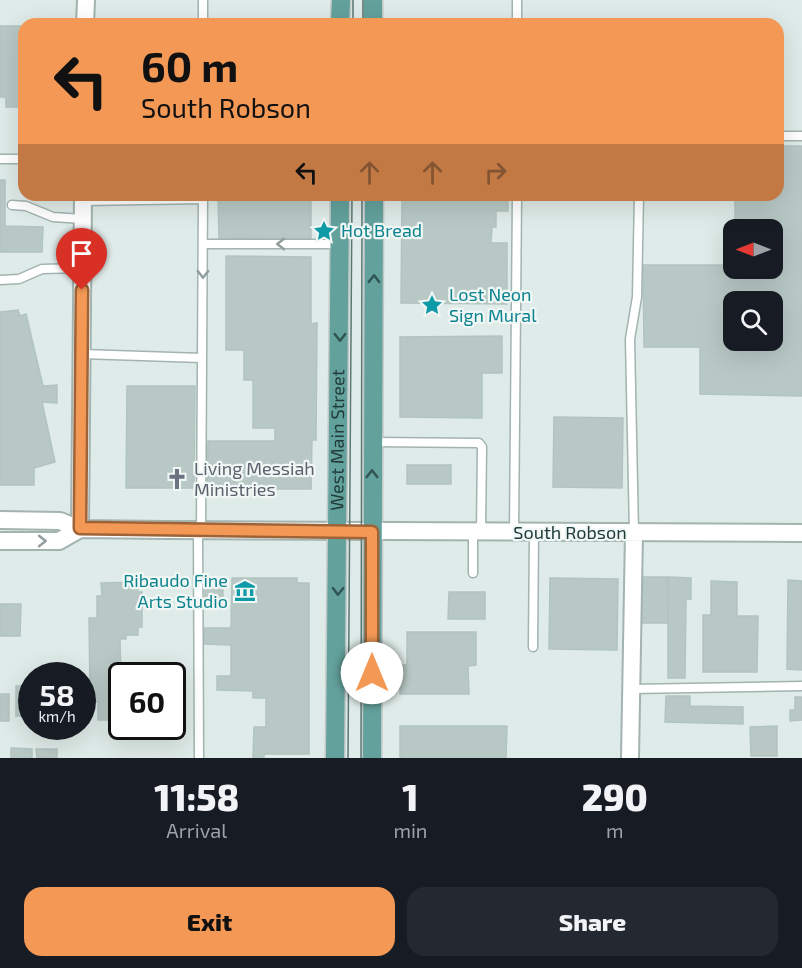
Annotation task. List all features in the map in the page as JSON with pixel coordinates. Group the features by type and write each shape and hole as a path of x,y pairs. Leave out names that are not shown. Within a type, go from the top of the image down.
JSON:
{"main road":[{"path":"340,18 341,0"},
{"path":"372,18 373,0"},
{"name":"West Main Street","path":"335,758 339,532 340,201"},
{"name":"West Main Street","path":"372,758 374,201"}],"street":[{"path":"85,18 86,0"},
{"path":"80,528 83,201"},
{"path":"0,520 60,521 80,528"},
{"path":"0,541 59,541 80,528"},
{"name":"South Robson","path":"80,528 477,533 802,533"},
{"path":"630,758 634,533"}],"lane":[{"path":"203,0 203,18"},
{"path":"517,0 517,18"},
{"path":"784,136 802,136"},
{"path":"0,159 18,159"},
{"path":"199,758 203,201"},
{"path":"514,533 517,201"},
{"path":"634,533 630,339 637,297 639,201"},
{"path":"12,205 26,206 53,217 83,219"},
{"path":"203,243 340,243"},
{"path":"0,280 19,279 42,269 82,268"},
{"path":"82,354 202,358"},
{"path":"372,442 479,443 482,447 477,533 472,573"},
{"path":"533,647 534,533"},
{"path":"631,689 802,686"}],"building":[{"path":"0,26 18,26 18,107 6,107 6,97 0,97"},
{"path":"784,146 802,146 802,396 700,394 700,347 644,347 643,265 723,265 723,279 783,279 783,219 735,219 735,201 784,201"},
{"path":"0,180 5,180 5,226 43,227 42,252 0,252"},
{"path":"218,201 311,201 311,239 219,238"},
{"path":"402,201 508,201 508,211 496,211 496,227 492,227 491,243 507,243 507,304 401,303"},
{"path":"226,256 311,257 311,324 317,323 316,440 312,440 311,489 207,489 208,441 275,441 275,428 253,428 253,380 244,380 244,350 226,350"},
{"path":"18,310 20,316 26,314 43,386 57,385 57,403 42,402 55,462 34,468 34,485 0,485 0,312"},
{"path":"502,336 502,373 482,373 482,418 400,417 400,337"},
{"path":"127,386 195,386 194,488 126,488"},
{"path":"554,417 623,418 622,488 553,487"},
{"path":"407,465 451,465 451,484 407,484"},
{"path":"641,577 667,577 668,623 639,623"},
{"path":"668,577 691,578 691,599 686,599 685,678 668,678"},
{"path":"205,578 223,579 223,605 205,605"},
{"path":"232,578 297,578 297,583 309,583 309,754 264,754 264,758 253,758 254,727 266,727 266,698 253,698 253,691 217,690 217,676 231,676 231,645 204,644 204,628 231,628"},
{"path":"550,578 618,579 617,650 549,649"},
{"path":"788,580 802,581 802,670 787,669"},
{"path":"711,581 737,582 737,616 758,616 757,672 703,672 703,615 711,615"},
{"path":"138,582 138,592 142,592 142,627 138,627 138,635 126,635 126,639 120,639 121,662 108,662 108,720 98,720 96,662 90,662 89,618 97,618 97,596 102,596 101,583"},
{"path":"449,592 485,592 485,619 448,619"},
{"path":"0,604 21,604 20,636 0,636"},
{"path":"407,632 476,632 476,665 468,666 469,694 400,694 400,665 407,665"},
{"path":"16,686 18,686 18,716 16,716"},
{"path":"0,694 9,694 9,721 0,721"},
{"path":"666,696 690,696 690,706 743,707 743,724 665,722"},
{"path":"795,697 802,697 802,720 790,721 790,710 795,710"},
{"path":"400,726 507,726 506,758 400,758"},
{"path":"777,726 777,756 751,756 750,727"},
{"path":"11,748 32,749 32,758 11,758"},
{"path":"36,749 57,749 57,758 37,758"}],"tram line":[{"path":"353,0 353,18"},
{"path":"363,0 363,18"},
{"path":"348,758 352,201"},
{"path":"361,758 362,201"}],"place":[{"name":"Hot Bread","path":"324,231"},
{"name":"Lost Neon Sign Mural","path":"432,305"},
{"name":"Living Messiah Ministries","path":"177,479"},
{"name":"Ribaudo Fine Arts Studio","path":"245,591"}],"route":[{"path":"82,290 80,528 372,532 372,673"}]}
